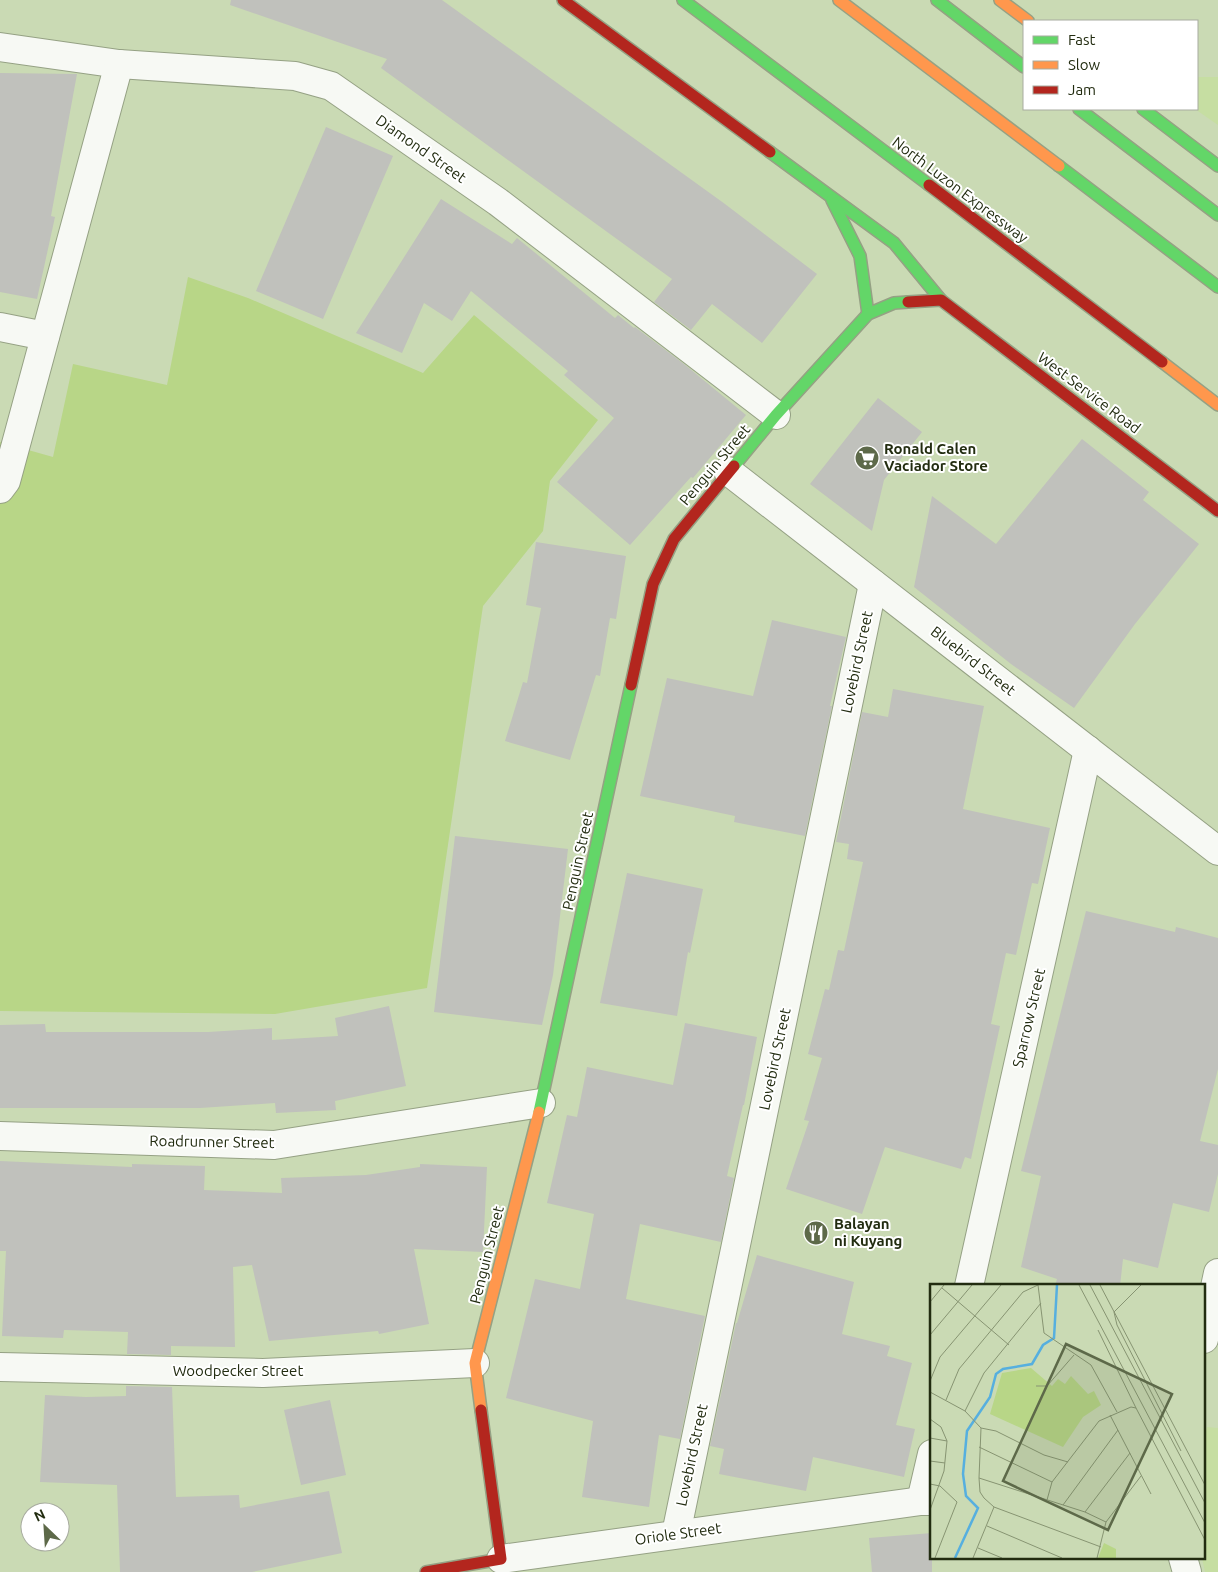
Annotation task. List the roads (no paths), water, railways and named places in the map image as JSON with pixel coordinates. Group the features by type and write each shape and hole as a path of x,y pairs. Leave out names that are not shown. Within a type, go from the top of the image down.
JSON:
{"main road":[{"name":"West Service Road","path":"563,0 894,243 941,300 1218,511"},
{"name":"North Luzon Expressway","path":"683,0 1218,405"},
{"path":"839,0 1218,288"},
{"path":"937,0 1023,66"},
{"path":"1000,0 1027,20"},
{"path":"1080,110 1218,215"},
{"path":"1144,110 1218,166"},
{"path":"830,196 860,256 868,314"},
{"name":"Penguin Street","path":"501,1559 476,1362 541,1103 653,584 674,539 776,415 868,314 894,303 941,300"},
{"name":"Oriole Street","path":"426,1572 501,1559"}],"street":[{"name":"Diamond Street","path":"0,47 119,64 295,76 331,86 498,202 776,415"},
{"path":"0,489 6,481 119,64"},
{"path":"0,326 45,336"},
{"name":"Bluebird Street","path":"728,472 1218,851"},
{"name":"Lovebird Street","path":"676,1534 874,584"},
{"name":"Sparrow Street","path":"969,1284 1088,750"},
{"name":"Roadrunner Street","path":"0,1136 274,1145 541,1103"},
{"path":"1206,1330 1218,1273"},
{"name":"Woodpecker Street","path":"0,1367 262,1373 476,1362"},
{"path":"926,1501 930,1470"},
{"name":"Oriole Street","path":"501,1559 926,1501"}],"place":[{"name":"Ronald Calen Vaciador Store","path":"867,458"},
{"name":"Balayan ni Kuyang","path":"816,1233"}]}
